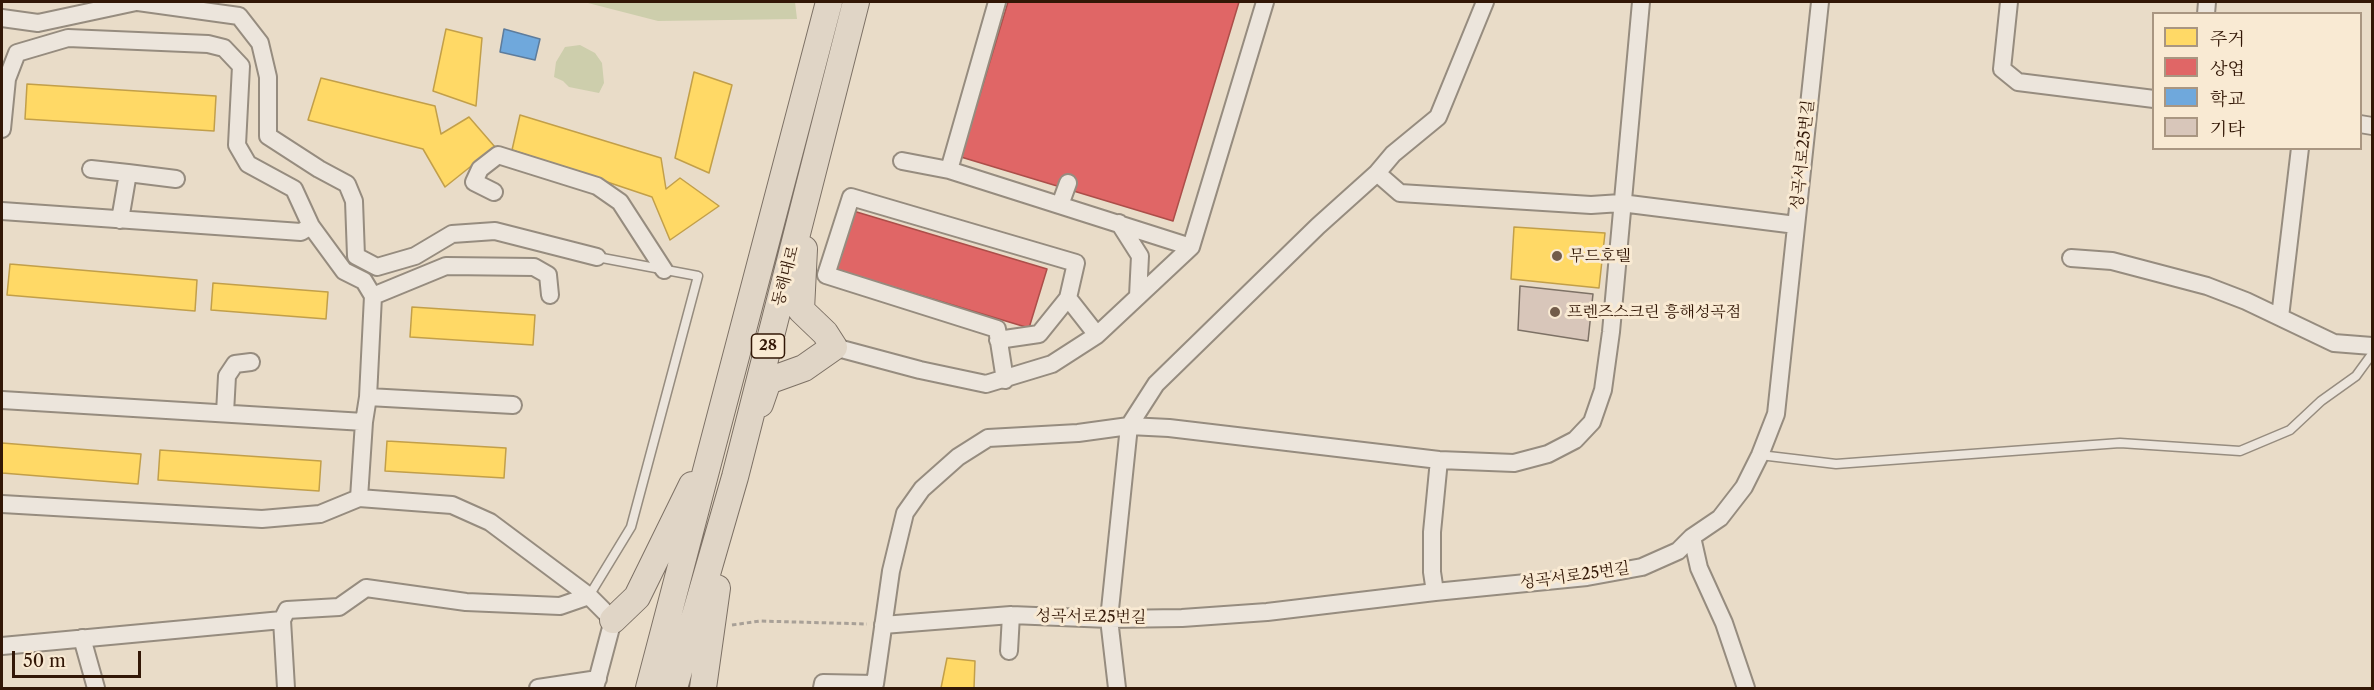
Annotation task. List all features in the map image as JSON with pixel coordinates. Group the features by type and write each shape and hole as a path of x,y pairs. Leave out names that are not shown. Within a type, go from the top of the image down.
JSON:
{"main road":[{"path":"821,34 822,2"},
{"path":"649,688 829,2"},
{"name":"동해대로","path":"674,688 735,477 856,2"},
{"path":"703,688 735,477 768,381 804,368 834,347 825,333 801,310 809,187"},
{"path":"613,620 637,597 717,433"}],"street":[{"path":"2,18 38,23 137,2 239,16 260,43 268,77 268,136 318,169 347,184 354,201 356,256 377,267 415,256 452,234 495,231 597,257"},
{"path":"949,170 997,2"},
{"path":"834,347 920,370 986,384 1052,364 1097,334 1191,247 1265,2"},
{"path":"1117,688 1109,619 1129,426 1156,384 1393,154 1438,117 1485,2"},
{"path":"822,688 823,683 875,684 891,572 905,513 922,489 958,457 988,438 1078,433 1129,426 1169,428 1439,460 1514,463 1548,454 1575,440 1592,422 1603,390 1611,332 1641,2"},
{"name":"성곡서로25번길","path":"883,625 1011,615 1109,619 1182,618 1256,612 1587,577 1642,567 1678,551 1692,537 1720,518 1744,487 1760,455 1776,414 1820,2"},
{"path":"2009,2 2002,69 2018,82 2152,99"},
{"path":"2,129 4,79 17,53 68,38 208,44 224,48 242,66 237,145 248,164 294,189 311,226 344,271 364,281 373,296 369,397 364,422 359,498"},
{"path":"2280,317 2300,150"},
{"path":"494,192 474,182 480,169 498,155 597,186 620,202 664,270"},
{"path":"902,160 949,170 1191,247"},
{"path":"91,169 176,179"},
{"path":"1377,172 1400,193 1591,205 1621,203 1796,225"},
{"path":"120,220 128,174"},
{"path":"1060,205 1068,183"},
{"path":"998,340 1039,334 1068,298 1076,263 851,197 826,275 997,329 998,340 1005,380"},
{"path":"2,211 301,232 311,226"},
{"path":"1119,223 1140,256 1138,296"},
{"path":"2071,258 2112,261 2207,286 2334,343 2373,346"},
{"path":"373,296 446,266 534,267 548,275 550,295"},
{"path":"1068,298 1097,334"},
{"path":"225,413 227,376 235,364 251,362"},
{"path":"369,397 513,405"},
{"path":"2,400 364,422"},
{"path":"1435,592 1432,572 1432,532 1439,460"},
{"path":"2,504 262,519 320,514 359,498 452,505 490,522 589,597 613,620 597,684 538,688"},
{"path":"1692,537 1699,568 1724,623 1746,688"},
{"path":"285,688 282,620 287,610 339,607 366,588 466,602 560,606 589,597"},
{"path":"1009,651 1011,615"},
{"path":"2,646 282,620"},
{"path":"82,638 96,688"}],"lane":[{"path":"589,597 631,527 698,276 597,257"},
{"path":"1760,455 1836,464 2120,442 2240,451 2289,430 2321,401 2356,376 2373,354"}],"path":[{"path":"725,626 760,621 836,621 883,625"}],"green space":[{"path":"584,2 795,2 797,19 658,21"},
{"path":"580,45 595,53 602,63 604,83 599,93 569,87 554,77 556,62 565,47"}],"building: 주거":[{"path":"446,29 482,38 476,106 433,91"},
{"path":"694,72 732,85 709,173 675,158"},
{"path":"321,78 435,106 441,134 469,117 495,147 445,187 423,149 308,120"},
{"path":"27,84 216,96 214,131 25,119"},
{"path":"520,115 661,158 666,189 680,178 719,206 670,240 652,197 512,150"},
{"name":"무드호텔","path":"1514,227 1605,233 1599,288 1511,279"},
{"path":"10,264 197,280 195,311 7,295"},
{"path":"213,283 328,292 326,319 211,310"},
{"path":"412,307 535,315 533,345 410,337"},
{"path":"387,441 506,448 504,478 385,471"},
{"path":"2,443 141,454 138,484 2,473"},
{"path":"160,450 321,461 319,491 158,480"},
{"path":"947,658 975,661 974,688 941,688"}],"building: 상업":[{"path":"1008,2 1239,2 1173,221 961,157"},
{"path":"850,210 1047,269 1029,328 833,269"}],"building: 학교":[{"path":"504,29 540,39 535,60 500,52"}],"building: 기타":[{"name":"프렌즈스크린 흥해성곡점","path":"1520,286 1593,294 1588,341 1518,330"}],"place":[{"name":"무드호텔","path":"1557,256"},
{"name":"프렌즈스크린 흥해성곡점","path":"1555,312"}]}
